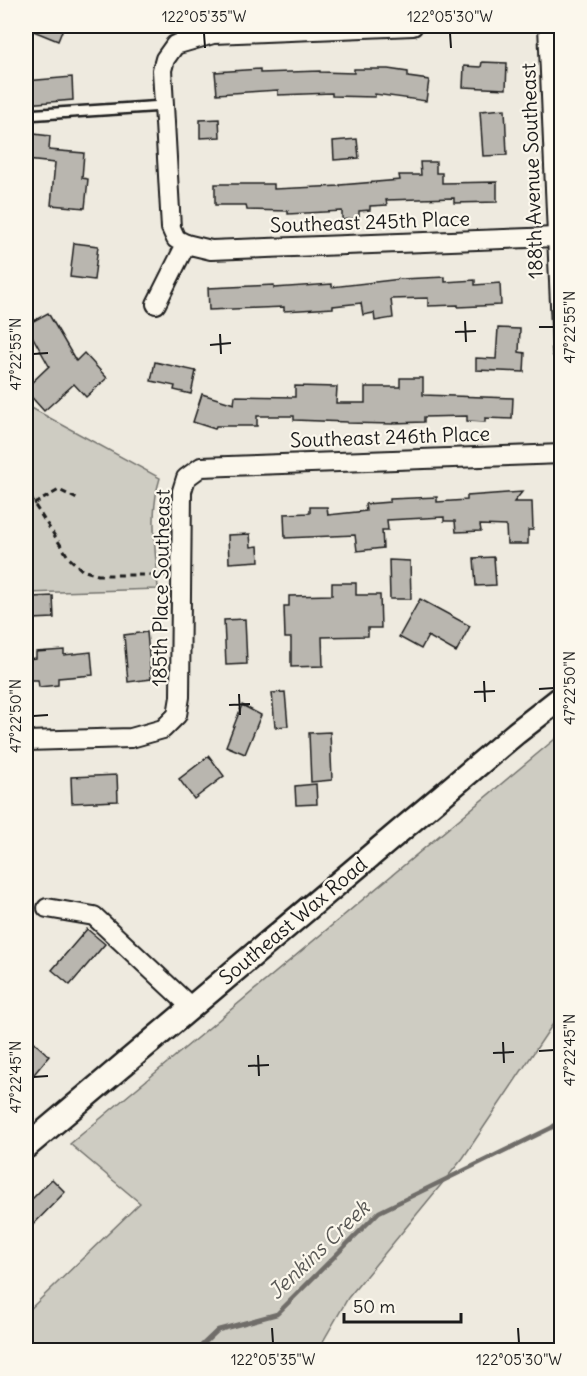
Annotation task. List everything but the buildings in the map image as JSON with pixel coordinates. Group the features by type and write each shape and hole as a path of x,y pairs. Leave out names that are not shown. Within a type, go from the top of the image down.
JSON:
{"street":[{"path":"156,304 186,244 176,239 171,228 162,70 165,59 175,45 213,34 413,26"},
{"name":"188th Avenue Southeast","path":"548,26 561,351"},
{"name":"Southeast 245th Place","path":"186,244 211,250 557,237"},
{"name":"Southeast 246th Place","path":"220,465 561,454"},
{"name":"185th Place Southeast","path":"26,741 131,738 163,729 177,715 180,697 182,491 186,478 201,467 220,465"},
{"name":"Southeast Wax Road","path":"26,1147 561,697"},
{"path":"47,908 94,916 191,1007"}],"lane":[{"path":"26,116 164,106"}],"path":[{"path":"26,487 34,504 69,558 82,570 98,575 181,575"},
{"path":"34,504 59,490 79,500"}],"shaded area":[{"path":"26,405 160,478 154,519 158,589 26,593"},
{"path":"561,734 561,1012 463,1158 348,1298 318,1350 26,1350 26,1313 140,1203 70,1144"}],"waterway":[{"name":"Jenkins Creek","path":"197,1350 218,1330 277,1314 379,1212 551,1128 562,1120"}]}
